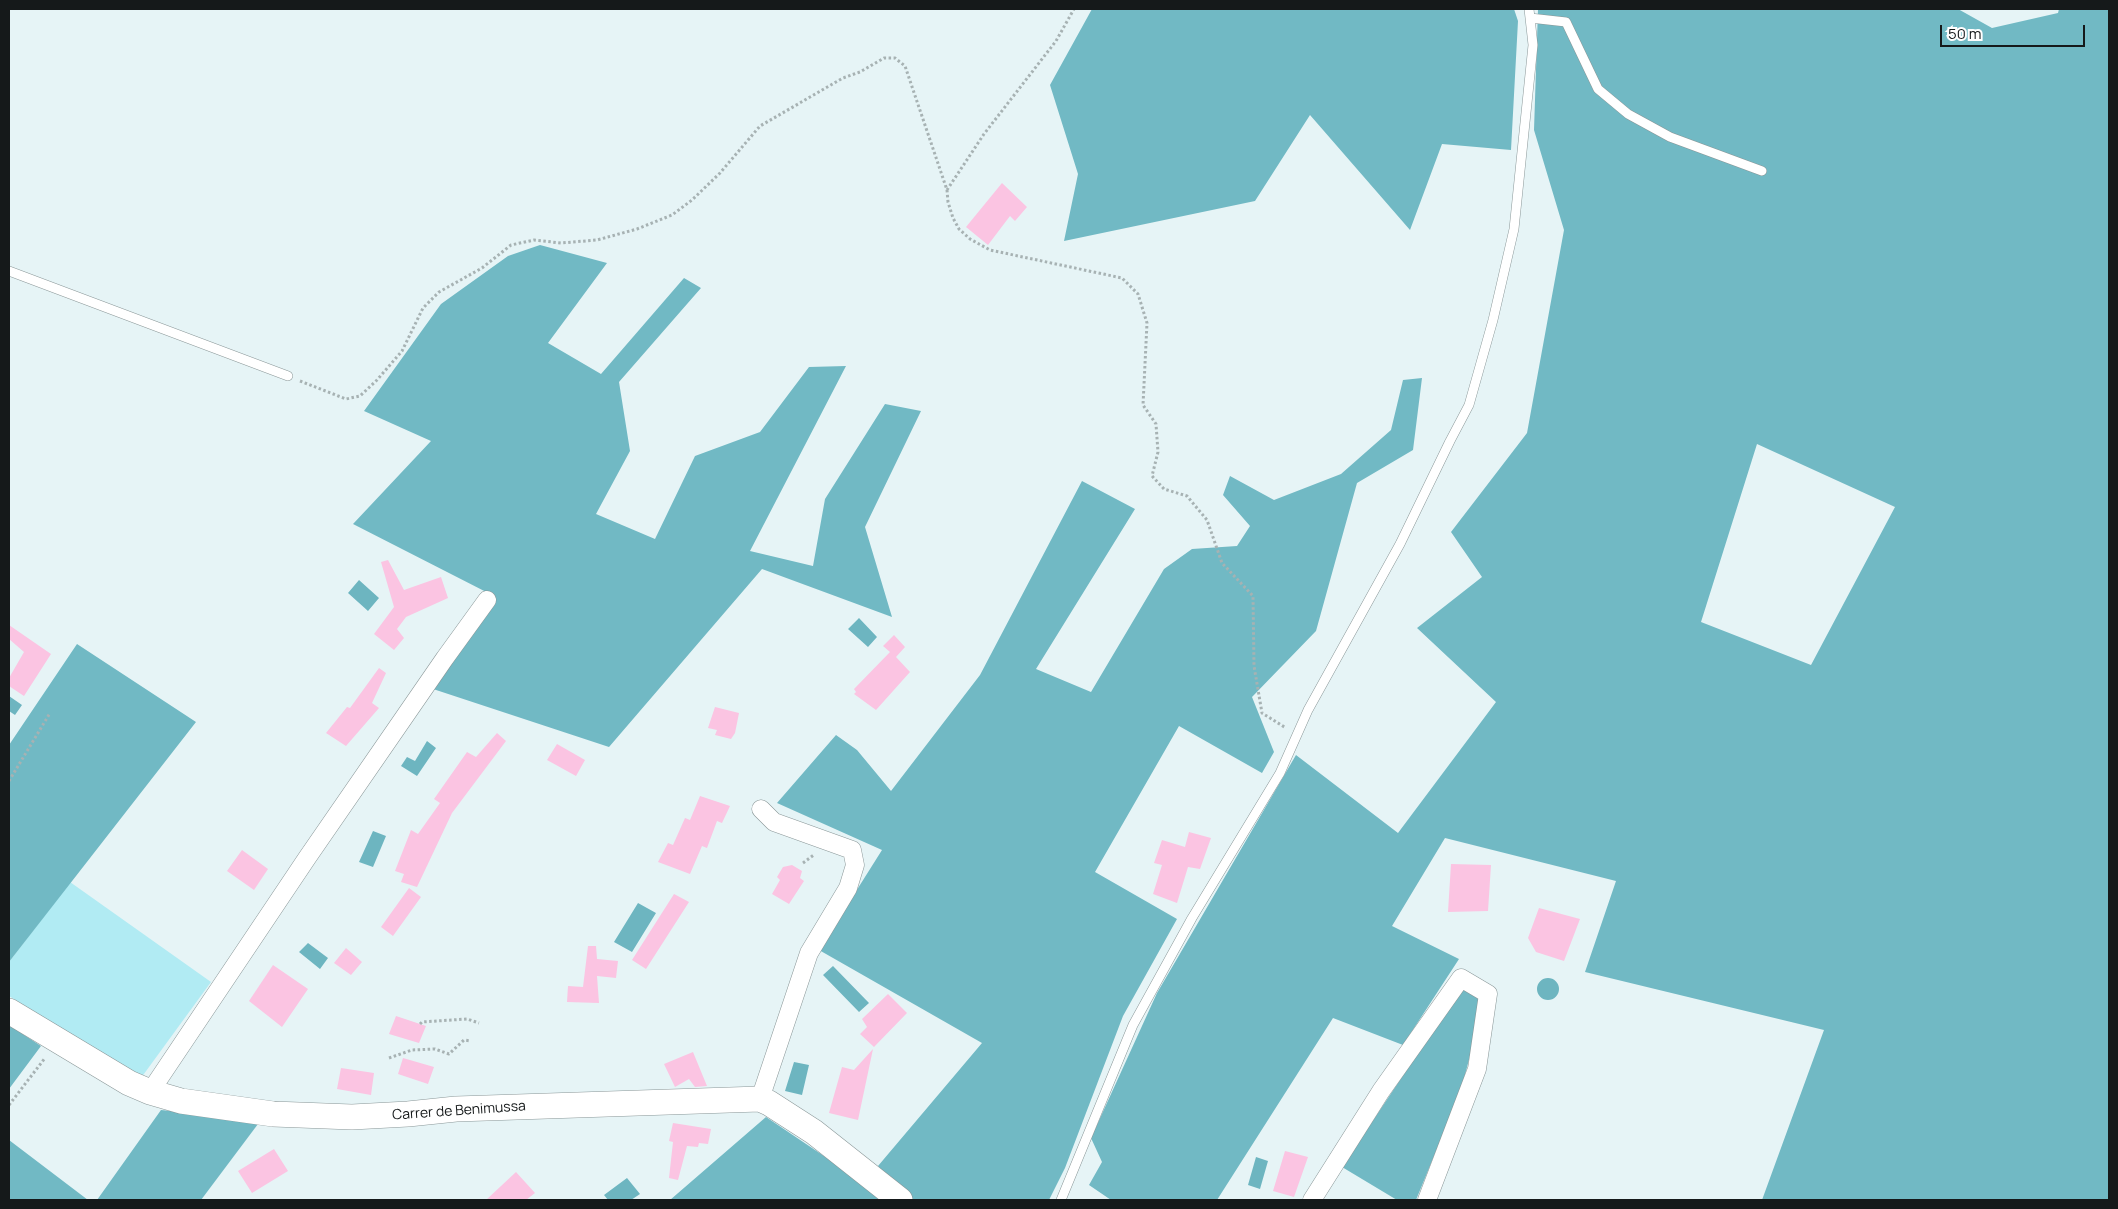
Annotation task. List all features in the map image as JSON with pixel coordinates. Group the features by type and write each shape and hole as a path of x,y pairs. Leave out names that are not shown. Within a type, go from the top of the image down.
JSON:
{"street":[{"path":"150,1092 306,858 487,600"},
{"path":"760,1099 809,953 848,888 855,865 852,850 774,822 761,809"},
{"path":"1312,1200 1381,1091 1461,978 1488,994 1477,1069 1427,1200"},
{"name":"Carrer de Benimussa","path":"9,1011 129,1083 150,1092 181,1100 272,1114 352,1117 456,1109 760,1099 769,1102 814,1132 900,1200"}],"lane":[{"path":"1061,1200 1133,1025 1192,918 1280,773 1308,710 1400,544 1450,441 1470,405 1493,320 1514,229 1533,45 1530,13 1566,22 1598,89 1628,114 1670,137 1762,171"},
{"path":"9,271 288,376"}],"path":[{"path":"947,190 984,134 1056,41 1074,9"},
{"path":"288,376 346,399 360,396 378,380 402,351 423,308 439,292 482,268 511,245 534,240 561,243 597,240 638,229 672,215 692,200 720,173 760,126 843,78 860,72 884,58 895,58 905,66 947,190 948,202 953,218 960,230 970,239 1001,254 1122,278 1138,294 1146,324 1143,405 1156,424 1158,452 1152,476 1164,489 1187,496 1207,520 1222,563 1253,596 1254,666 1262,713 1297,735"},
{"path":"9,781 50,713"},
{"path":"420,1024 422,1022 468,1019 479,1023"},
{"path":"389,1058 412,1050 435,1049 449,1054 464,1040 471,1041"},
{"path":"9,1105 58,1041"}],"shaded area":[{"path":"1092,9 1514,9 1518,21 1511,150 1442,144 1410,230 1310,115 1255,201 1064,241 1078,174 1050,85"},
{"path":"1538,9 1958,9 1992,28 2058,13 2059,9 2109,9 2109,1200 1762,1200 1824,1030 1585,972 1616,881 1445,838 1392,926 1459,959 1403,1045 1333,1018 1217,1200 1111,1200 1089,1185 1102,1162 1091,1138 1157,993 1296,755 1398,833 1496,702 1417,628 1482,577 1451,532 1527,433 1564,230 1534,130","holes":["1757,444 1895,507 1811,665 1701,622"]},
{"path":"540,245 607,263 548,343 601,374 684,278 701,288 619,382 630,451 596,514 655,539 695,456 760,432 809,367 846,366 750,551 813,566 825,499 885,404 921,411 865,527 892,617 762,569 609,747 430,688 496,597 353,524 431,441 364,411 441,304 508,256"},
{"path":"1422,378 1413,450 1357,483 1316,631 1252,697 1274,752 1262,773 1179,726 1095,872 1177,919 1123,1016 1065,1168 1049,1200 907,1200 878,1166 982,1043 819,950 882,850 777,803 836,735 857,750 891,791 980,675 1082,481 1135,509 1036,669 1091,692 1164,569 1192,549 1237,546 1250,526 1223,495 1230,476 1274,500 1341,474 1391,430 1403,380"},
{"path":"359,580 379,598 368,611 348,593"},
{"path":"859,618 877,637 868,647 848,629"},
{"path":"77,644 196,722 9,962 9,745"},
{"path":"9,696 22,705 15,715 9,711"},
{"path":"427,741 436,748 417,776 401,766 407,757 415,761"},
{"path":"373,831 386,836 373,867 359,862"},
{"path":"70,882 211,982 141,1078 9,996 9,962"},
{"path":"638,903 656,913 632,952 614,942"},
{"path":"308,943 328,958 320,969 299,952"},
{"path":"833,966 869,1003 859,1012 823,975"},
{"path":"1544,978 1552,978 1559,985 1559,993 1552,1000 1544,1000 1537,993 1537,985"},
{"path":"1462,987 1485,999 1461,1090 1416,1200 1397,1200 1342,1167"},
{"path":"9,1025 41,1046 9,1089"},
{"path":"794,1062 809,1065 802,1095 785,1091"},
{"path":"161,1110 261,1120 201,1200 97,1200"},
{"path":"766,1117 864,1183 882,1200 670,1200"},
{"path":"9,1140 88,1200 9,1200"},
{"path":"1256,1157 1268,1161 1260,1189 1248,1185"},
{"path":"627,1178 640,1194 631,1200 608,1200 604,1195"}],"building":[{"path":"1002,183 1027,207 1015,221 1010,216 988,245 966,227"},
{"path":"388,560 404,590 441,577 448,598 406,617 397,629 404,638 394,650 374,634 394,607 381,562"},
{"path":"9,625 51,654 24,696 9,686 9,678 24,652 9,639"},
{"path":"894,635 905,647 896,657 910,672 876,710 854,694 856,692 854,689 890,652 883,646"},
{"path":"379,668 386,673 372,703 379,708 346,746 326,733 347,707 350,708"},
{"path":"715,707 739,713 735,733 731,739 715,735 717,730 708,728"},
{"path":"497,733 506,741 452,813 417,887 401,882 404,874 395,871 411,830 418,834 440,803 434,799 467,752 476,757"},
{"path":"557,744 585,760 576,776 547,760"},
{"path":"700,796 730,806 722,823 717,821 707,848 702,846 690,874 658,862 668,843 673,845 685,818 690,820"},
{"path":"1189,832 1211,838 1200,869 1188,867 1177,903 1153,894 1162,865 1154,863 1162,840 1185,847"},
{"path":"242,850 268,869 254,890 227,871"},
{"path":"1451,864 1491,865 1488,911 1448,912"},
{"path":"792,865 802,871 800,878 804,881 789,904 772,894 780,880 777,877 783,867"},
{"path":"409,888 421,897 393,936 381,927"},
{"path":"674,894 689,902 646,969 632,960"},
{"path":"1539,908 1580,919 1564,961 1536,952 1528,938"},
{"path":"588,946 596,946 597,959 618,961 616,978 597,976 599,1003 567,1002 568,986 583,987"},
{"path":"346,948 362,962 351,975 334,963"},
{"path":"273,965 308,989 282,1027 249,1001"},
{"path":"888,994 907,1013 874,1047 860,1034 867,1027 862,1019"},
{"path":"396,1016 426,1026 419,1043 389,1034"},
{"path":"873,1049 858,1120 829,1113 842,1067 854,1070"},
{"path":"693,1052 707,1086 695,1087 689,1079 675,1087 664,1064"},
{"path":"403,1058 434,1067 428,1084 398,1074"},
{"path":"341,1068 374,1073 371,1095 337,1089"},
{"path":"673,1123 711,1129 708,1144 699,1143 698,1147 687,1146 678,1180 669,1178 673,1142 669,1141"},
{"path":"274,1149 288,1171 252,1193 238,1171"},
{"path":"1285,1151 1308,1157 1294,1197 1273,1191"},
{"path":"516,1172 535,1193 526,1200 486,1200"}]}
